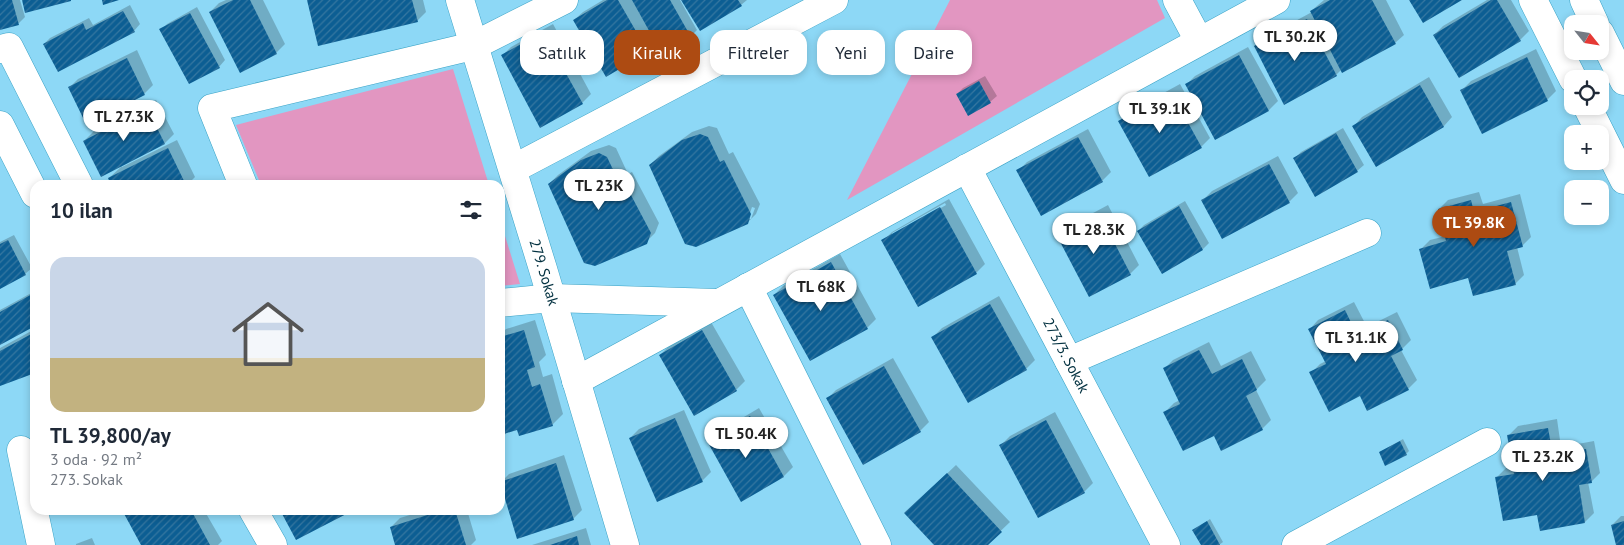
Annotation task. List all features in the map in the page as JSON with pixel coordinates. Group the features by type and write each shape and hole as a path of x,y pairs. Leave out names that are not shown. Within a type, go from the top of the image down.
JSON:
{"street":[{"name":"279. Sokak","path":"460,0 513,169 625,545"},
{"path":"241,180 212,108 473,46 564,0"},
{"path":"513,169 834,0"},
{"path":"1177,0 1199,42"},
{"path":"576,380 1276,0"},
{"path":"1533,0 1568,70"},
{"path":"1584,0 1591,15"},
{"path":"0,49 9,47 76,180"},
{"path":"1609,51 1624,81"},
{"path":"1592,115 1624,180"},
{"path":"0,125 30,184"},
{"name":"273/3. Sokak","path":"967,168 1166,545"},
{"path":"1069,362 1367,233"},
{"path":"748,287 877,545"},
{"path":"505,303 552,298 719,303"},
{"path":"1296,545 1487,442"},
{"path":"19,451 30,498"},
{"path":"34,515 41,545"},
{"path":"256,515 273,545"}],"shaded area":[{"path":"950,0 1157,0 1165,18 847,200 911,75 972,75 972,30 935,30"},
{"path":"453,69 487,180 259,180 236,125"},
{"path":"505,236 520,284 505,286"}],"building":[{"path":"0,0 12,0 19,25 0,30"},
{"path":"22,0 71,0 71,1 25,13"},
{"path":"102,0 119,0 103,5"},
{"path":"233,0 250,0 277,54 240,73 209,12"},
{"path":"307,0 412,0 418,22 318,46"},
{"path":"607,0 618,0 635,30 614,30 614,72 606,77 604,74 604,30 579,30 573,20"},
{"path":"632,0 670,0 687,30 649,30"},
{"path":"681,0 738,0 742,6 700,31"},
{"path":"1330,0 1372,0 1396,44 1342,73 1310,11"},
{"path":"1409,0 1462,0 1423,23"},
{"path":"1491,0 1497,0 1521,41 1459,78 1433,35"},
{"path":"123,11 135,32 58,72 43,44 83,23 86,30"},
{"path":"190,13 220,68 189,84 159,29"},
{"path":"1307,19 1337,76 1284,105 1254,46"},
{"path":"520,45 520,75 567,75 583,104 540,128 501,55"},
{"path":"1239,55 1269,111 1215,140 1185,84"},
{"path":"1527,57 1548,101 1482,134 1460,90"},
{"path":"127,58 145,95 86,124 68,87"},
{"path":"979,81 991,103 968,116 956,94"},
{"path":"1420,85 1444,127 1376,167 1352,126"},
{"path":"1171,92 1202,148 1149,177 1118,121"},
{"path":"147,108 165,144 101,177 83,141"},
{"path":"1336,133 1358,172 1315,197 1293,158"},
{"path":"700,134 708,137 720,162 724,160 751,214 748,224 696,247 685,244 649,165 682,140"},
{"path":"1078,137 1103,182 1041,216 1016,170"},
{"path":"168,148 184,180 109,180 108,178"},
{"path":"599,153 607,157 619,182 623,180 651,233 647,244 595,266 584,263 548,184 581,160"},
{"path":"1269,164 1290,203 1222,239 1201,200"},
{"path":"1471,200 1474,212 1511,202 1523,247 1507,251 1516,285 1473,296 1468,278 1430,289 1419,249 1446,241 1438,209"},
{"path":"1179,206 1203,250 1162,274 1137,231"},
{"path":"940,207 977,274 918,307 881,240"},
{"path":"1099,213 1131,275 1089,297 1057,236"},
{"path":"8,240 26,275 0,289 0,244"},
{"path":"831,262 868,329 810,361 773,295"},
{"path":"30,295 30,329 0,345 0,312"},
{"path":"990,304 1027,370 968,403 931,337"},
{"path":"1345,310 1357,335 1388,320 1403,350 1391,356 1409,390 1367,411 1360,396 1329,412 1309,372 1326,364 1308,329"},
{"path":"524,330 535,367 527,370 532,387 540,384 553,426 519,436 517,430 505,434 505,336"},
{"path":"702,330 737,391 694,416 659,355"},
{"path":"30,335 30,375 0,386 0,351"},
{"path":"1199,350 1212,374 1242,359 1257,390 1246,396 1263,430 1221,451 1214,436 1183,451 1163,412 1180,404 1163,368"},
{"path":"884,366 921,432 863,465 826,398"},
{"path":"750,416 784,477 741,502 707,441"},
{"path":"675,418 703,482 657,502 629,438"},
{"path":"1046,420 1085,493 1038,518 999,445"},
{"path":"1548,428 1553,455 1586,449 1592,483 1579,485 1585,523 1540,531 1537,515 1503,521 1495,477 1514,474 1507,435"},
{"path":"1400,441 1407,455 1385,466 1379,452"},
{"path":"556,463 574,520 517,539 505,499 505,480"},
{"path":"947,473 1002,532 988,545 934,545 904,513"},
{"path":"125,515 194,515 210,545 141,545"},
{"path":"283,515 344,515 296,540"},
{"path":"427,515 457,515 466,545 395,545 390,527"},
{"path":"1207,521 1220,545 1201,545 1192,530"},
{"path":"1624,521 1624,545 1616,545 1611,525"},
{"path":"577,536 579,545 550,545"}]}
